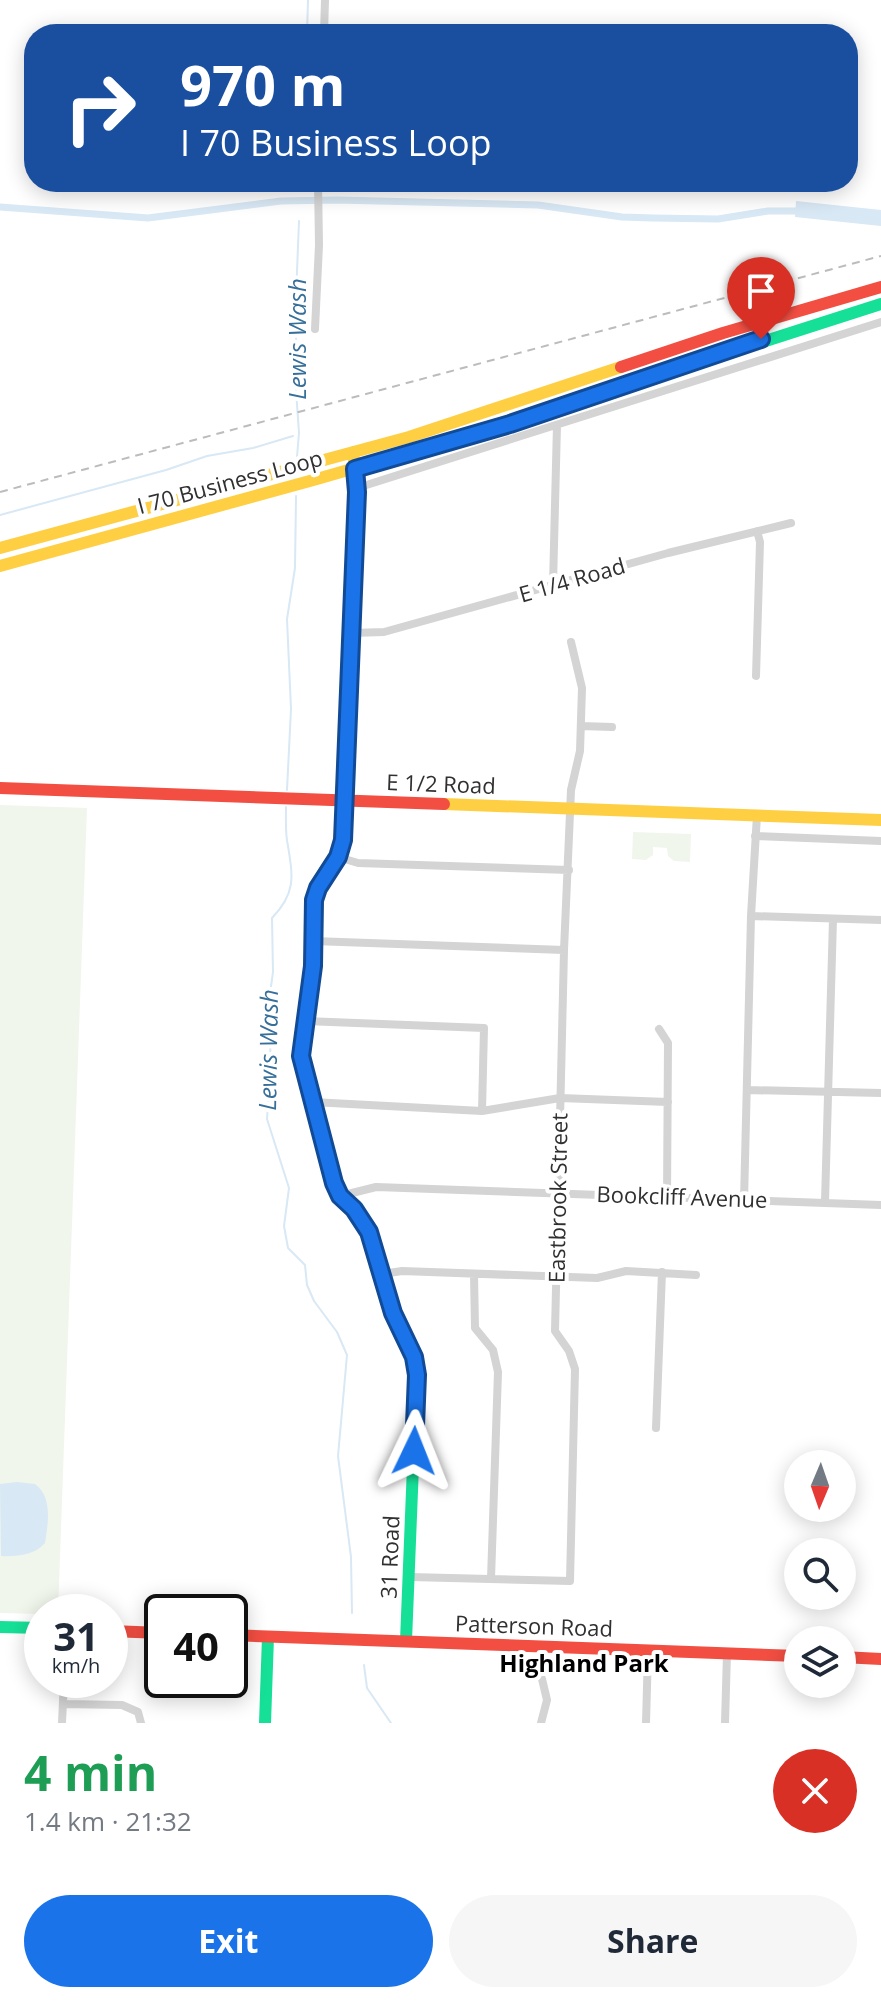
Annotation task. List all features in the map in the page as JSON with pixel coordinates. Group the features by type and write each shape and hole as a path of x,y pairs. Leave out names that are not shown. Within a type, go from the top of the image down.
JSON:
{"main road":[{"name":"I 70 Business Loop","path":"0,548 353,452 502,407 723,333 878,288"},
{"name":"I 70 Business Loop","path":"0,566 510,424 761,339 881,306"},
{"name":"31 Road","path":"353,452 357,488 343,840 338,857 314,900 313,966 301,1056 330,1170 340,1196 354,1209 369,1232 393,1313 417,1366 406,1641"},
{"name":"E 1/2 Road","path":"0,788 881,820"},
{"path":"0,1627 24,1628"},
{"name":"Patterson Road","path":"248,1636 784,1655"},
{"path":"265,1723 268,1637"},
{"path":"856,1658 881,1659"}],"street":[{"path":"324,24 325,0"},
{"path":"315,329 318,192"},
{"path":"878,288 881,306"},
{"path":"357,488 737,365 881,322"},
{"path":"553,585 557,425"},
{"name":"E 1/4 Road","path":"352,633 384,632 606,570 791,523"},
{"path":"756,676 760,542 757,531"},
{"name":"Eastbrook Street","path":"491,1579 570,1581 575,1369 569,1351 555,1331 564,950 571,809 581,726 582,688 571,642"},
{"path":"581,726 612,727"},
{"path":"744,1201 751,916 757,815"},
{"path":"755,836 881,841"},
{"path":"338,857 358,863 569,870"},
{"path":"751,916 881,920"},
{"path":"825,1202 833,919"},
{"path":"313,941 564,950"},
{"path":"305,1021 484,1028 482,1111"},
{"path":"659,1029 668,1043 667,1198"},
{"path":"747,1090 881,1093"},
{"path":"312,1102 482,1111 560,1098 668,1102"},
{"name":"Bookcliff Avenue","path":"340,1196 376,1187 881,1205"},
{"path":"382,1274 402,1271 597,1278 626,1271 696,1275"},
{"path":"656,1428 662,1272"},
{"path":"410,1577 491,1579 498,1372 493,1350 475,1328 474,1274"},
{"path":"646,1723 648,1650"},
{"path":"725,1723 727,1653"},
{"path":"541,1723 547,1700 542,1679"},
{"path":"62,1723 63,1698"},
{"path":"63,1704 122,1705 138,1712 141,1723"}],"shaded area":[{"path":"0,805 87,808 59,1594 24,1594 24,1614 0,1613"},
{"path":"633,832 691,834 690,862 674,861 668,856 667,848 653,847 653,855 646,860 632,859"}],"water":[{"path":"796,201 881,210 881,226 795,217"},
{"path":"0,1484 35,1484 45,1496 48,1511 45,1543 25,1554 1,1556"}],"waterway":[{"name":"Lewis Wash","path":"307,24 308,0"},
{"path":"0,207 148,218 281,201 337,200 538,205 622,217 653,218 718,219 768,211 803,211"},
{"name":"Lewis Wash","path":"297,457 299,221"},
{"path":"0,515 207,456 253,448 293,436"},
{"name":"Lewis Wash","path":"287,790 291,709 287,619 295,568 296,496"},
{"name":"Lewis Wash","path":"286,807 291,884 285,901 272,918 273,972 268,1008 271,1062 267,1119 289,1188 284,1226 288,1248 305,1265 307,1285 314,1301 337,1332 347,1355 338,1456 351,1557 352,1613"},
{"name":"Lewis Wash","path":"364,1665 367,1688 391,1723"}],"railway":[{"path":"0,492 881,256"}],"traffic: fast":[{"path":"503,425 881,304"},
{"path":"312,1099 334,1183 340,1196 354,1209 369,1232 393,1313 417,1366 406,1641"},
{"path":"0,1627 24,1628"},
{"path":"265,1723 268,1637"}],"traffic: slow":[{"path":"0,548 409,437 621,367"},
{"path":"0,566 503,425"},
{"path":"312,1099 301,1056 313,966 314,900 338,857 343,840 357,488 353,452"},
{"path":"444,804 881,820"}],"traffic: jam":[{"path":"621,367 723,333 881,287"},
{"path":"0,788 444,804"},
{"path":"128,1632 144,1632"},
{"path":"248,1636 784,1655"},
{"path":"856,1658 881,1659"}],"district":[{"name":"Highland Park","path":"584,1664"}],"route":[{"path":"414,1451 417,1366 393,1313 369,1232 354,1209 340,1196 334,1183 301,1056 313,966 314,900 338,857 343,840 357,492 355,469 510,424 761,339"}]}
